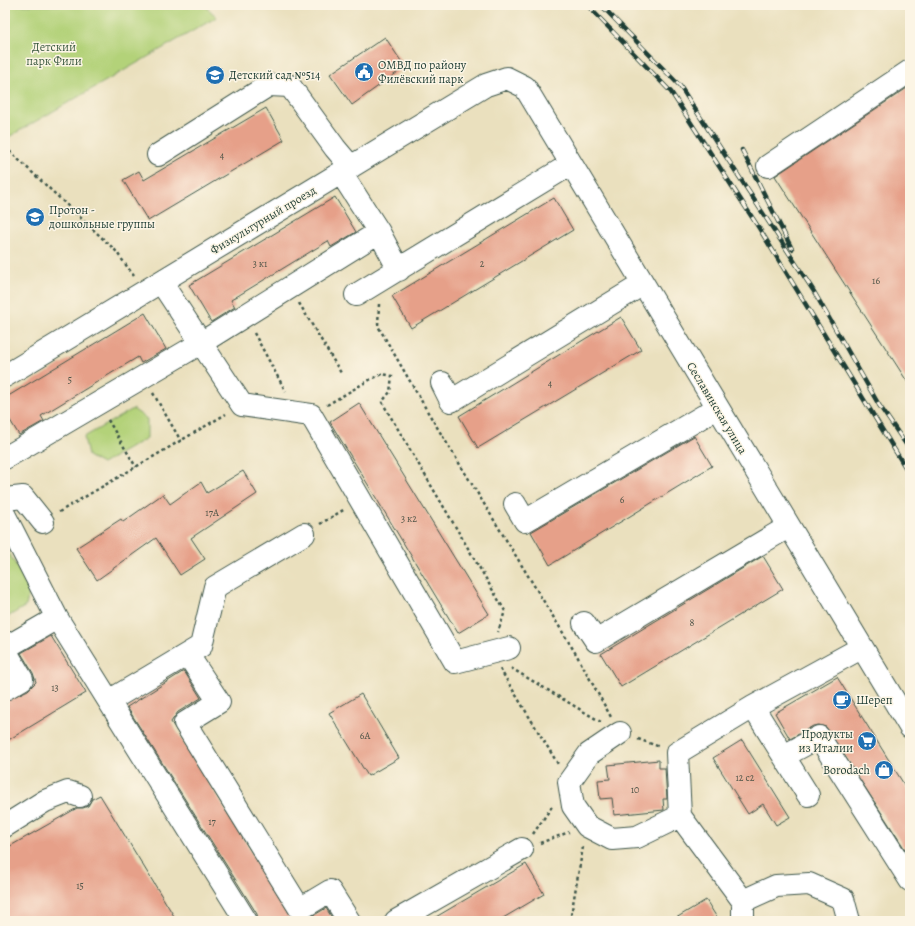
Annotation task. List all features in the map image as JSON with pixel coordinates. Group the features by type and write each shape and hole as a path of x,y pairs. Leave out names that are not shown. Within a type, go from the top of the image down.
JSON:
{"street":[{"path":"768,166 910,71"},
{"name":"Физкультурный проезд","path":"5,376 486,85 507,78 525,87"},
{"path":"158,155 269,85 290,86 335,148 398,270"},
{"name":"Сеславинская улица","path":"525,87 910,728"},
{"path":"356,295 571,164"},
{"path":"5,458 201,343 379,232"},
{"path":"442,383 451,401 643,284"},
{"path":"153,287 201,343 242,405 305,415 360,500 455,662 499,650"},
{"path":"515,504 525,521 717,408"},
{"path":"5,499 23,497 43,522"},
{"path":"5,516 57,618 246,921"},
{"path":"584,623 596,641 788,527"},
{"path":"109,701 201,646 215,587 304,534"},
{"path":"5,689 22,679 5,649 57,618"},
{"path":"849,921 842,899 809,884 776,886 743,911 680,816 677,753 753,707 861,648"},
{"path":"188,655 219,702 186,723 300,909 330,891 349,921"},
{"path":"753,707 808,795"},
{"path":"620,733 588,754 569,782 573,806 587,826 612,839 637,837 680,816"},
{"path":"784,756 818,737 907,870"},
{"path":"5,826 51,799 68,792 80,796"},
{"path":"396,921 522,849"}],"path":[{"path":"5,148 153,287"},
{"path":"380,281 378,326 433,421 576,654 620,733"},
{"path":"289,288 341,373"},
{"path":"245,316 305,415 370,379 382,374 392,376 390,392 382,402 505,611 499,650 569,782 522,849"},
{"path":"143,376 181,441"},
{"path":"98,403 136,467"},
{"path":"43,522 242,405"},
{"path":"304,534 360,500"},
{"path":"499,650 510,667 620,733 677,753"},
{"path":"522,849 587,826 570,921"}],"green space":[{"name":"Детский парк Фили","path":"5,5 204,5 217,17 5,139"},
{"path":"133,409 147,419 147,438 102,464 88,456 84,437"},
{"path":"5,547 30,588 26,606 9,616 5,616"}],"building":[{"path":"385,37 405,67 352,105 330,74"},
{"path":"910,86 910,386 775,176"},
{"path":"266,108 284,140 148,221 123,180 139,171 144,180"},
{"path":"335,197 356,232 331,247 328,241 231,300 235,307 211,322 189,285"},
{"path":"554,198 573,230 411,328 392,296"},
{"path":"145,313 166,349 141,363 138,357 41,416 44,421 19,435 5,412 5,398"},
{"path":"621,317 641,350 478,448 459,416"},
{"path":"359,403 489,614 458,633 330,422"},
{"path":"694,436 712,466 550,565 531,532"},
{"path":"243,471 257,494 191,538 205,559 180,575 156,538 97,580 76,548 121,519 123,522 163,494 170,504 201,482 207,493"},
{"path":"763,556 783,589 621,687 601,654"},
{"path":"51,636 86,693 5,742 5,701 28,690 36,682 33,673 21,653"},
{"path":"184,671 201,698 178,712 171,722 294,921 258,921 257,914 127,707"},
{"path":"837,677 910,794 910,857 826,727 819,725 813,726 790,739 775,713"},
{"path":"361,694 399,758 368,776 329,713"},
{"path":"742,740 790,817 776,825 763,804 748,814 713,758"},
{"path":"659,760 659,768 665,768 667,799 663,799 664,810 614,815 612,798 600,799 598,780 610,779 608,765"},
{"path":"100,795 177,921 5,921 5,849 77,808 88,806 92,799"},
{"path":"526,864 544,894 498,921 429,921"},
{"path":"706,900 719,921 671,921"},
{"path":"326,908 334,921 302,921 306,920"}],"railway":[{"path":"587,5 671,92 759,228 910,475"},
{"path":"601,5 680,86 813,290 879,405 910,450"},
{"path":"742,150 792,249"}],"place":[{"name":"ОМВД по району Филёвский парк","path":"364,72"},
{"name":"Детский сад №514","path":"215,75"},
{"name":"Протон - дошкольные группы","path":"35,217"},
{"name":"Шереп","path":"842,700"},
{"name":"Продукты из Италии","path":"867,741"},
{"name":"Borodach","path":"884,770"}]}
